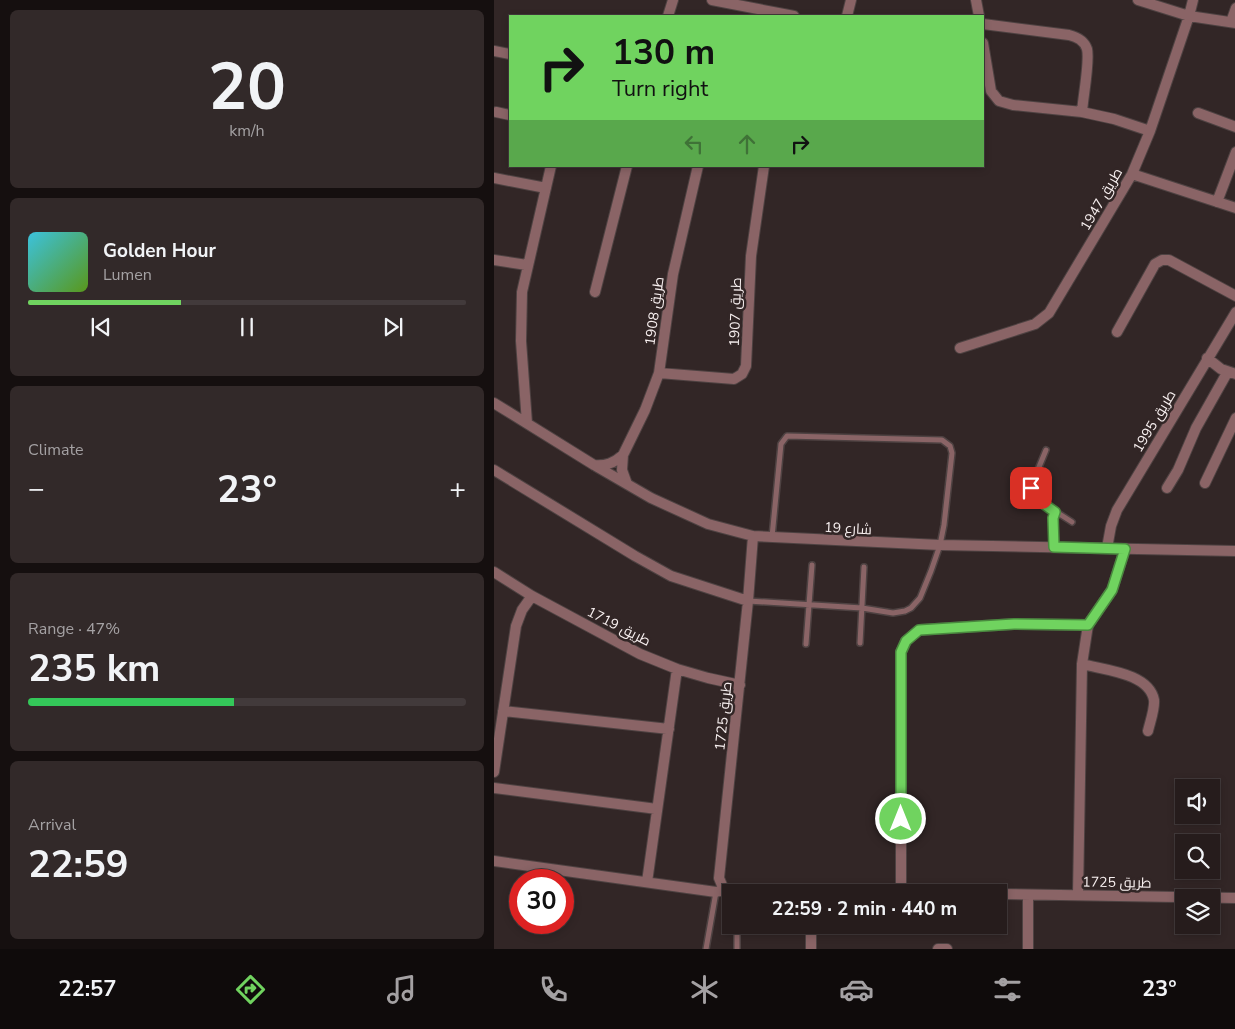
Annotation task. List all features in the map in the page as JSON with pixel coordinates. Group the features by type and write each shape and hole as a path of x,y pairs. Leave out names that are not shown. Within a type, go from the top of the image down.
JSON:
{"street":[{"path":"668,15 673,0"},
{"path":"712,0 789,15"},
{"path":"848,15 851,0"},
{"path":"976,0 979,15"},
{"path":"1138,0 1155,2 1189,16 1233,23 1235,8"},
{"name":"طريق 1947","path":"960,348 1035,324 1049,313 1132,174 1150,131 1193,0"},
{"path":"984,24 1075,37 1082,40 1086,48 1087,58 1082,112"},
{"path":"984,49 991,91 999,101 1013,105 1082,112 1114,119 1150,131"},
{"path":"494,51 509,54"},
{"path":"496,112 509,115"},
{"path":"1198,113 1235,127"},
{"path":"1217,202 1235,152"},
{"path":"527,424 521,313 522,292 551,167"},
{"path":"596,292 627,167"},
{"name":"طريق 1908","path":"622,455 645,410 659,373 673,274 698,167"},
{"name":"طريق 1907","path":"659,373 734,379 742,374 746,366 751,256 764,167"},
{"path":"1132,174 1235,208"},
{"path":"494,178 546,188"},
{"path":"494,260 527,265"},
{"path":"1117,332 1155,264 1162,260 1169,260 1235,296"},
{"name":"طريق 1995","path":"1107,548 1111,526 1117,510 1235,312"},
{"path":"1167,488 1178,470 1196,428 1231,374 1221,370 1207,358"},
{"name":"شارع 19","path":"494,403 594,465 665,505 708,524 753,536 940,545 1235,551"},
{"path":"1205,484 1235,418"},
{"path":"594,465 613,462 622,455"},
{"path":"622,455 622,470 627,484"},
{"path":"494,470 671,576 748,601"},
{"name":"طريق 1725","path":"722,888 719,878 740,684 753,536"},
{"path":"1078,895 1082,664 1088,625 1112,590 1125,549"},
{"name":"طريق 1719","path":"494,572 532,596 640,654 677,669 740,684"},
{"path":"494,772 516,626 522,610 532,596"},
{"path":"901,884 901,652 906,641 919,630 1004,625 1088,625"},
{"path":"1082,664 1134,677 1150,689 1154,702 1148,731"},
{"path":"647,882 677,669"},
{"path":"503,710 669,730"},
{"path":"494,788 657,809"},
{"path":"494,861 722,892"},
{"name":"طريق 1725","path":"1007,894 1235,898"},
{"path":"1028,895 1028,949"},
{"path":"811,934 811,949"},
{"path":"938,949 947,949"}],"lane":[{"path":"748,601 862,608 892,613 906,611 911,608 920,598 940,545 952,453 948,444 942,440 787,436 781,444 772,538"},
{"path":"1046,450 1032,484 1031,492 1036,500 1072,522"},
{"path":"1054,547 1053,518 1055,512"},
{"path":"806,644 812,565"},
{"path":"860,643 864,567"},
{"path":"706,949 722,895"},
{"path":"737,949 738,934"}],"route":[{"path":"901,819 901,652 912,634 919,630 1014,624 1088,625 1112,590 1125,549 1054,547 1053,518 1055,512 1036,500 1032,495 1031,488"}]}
